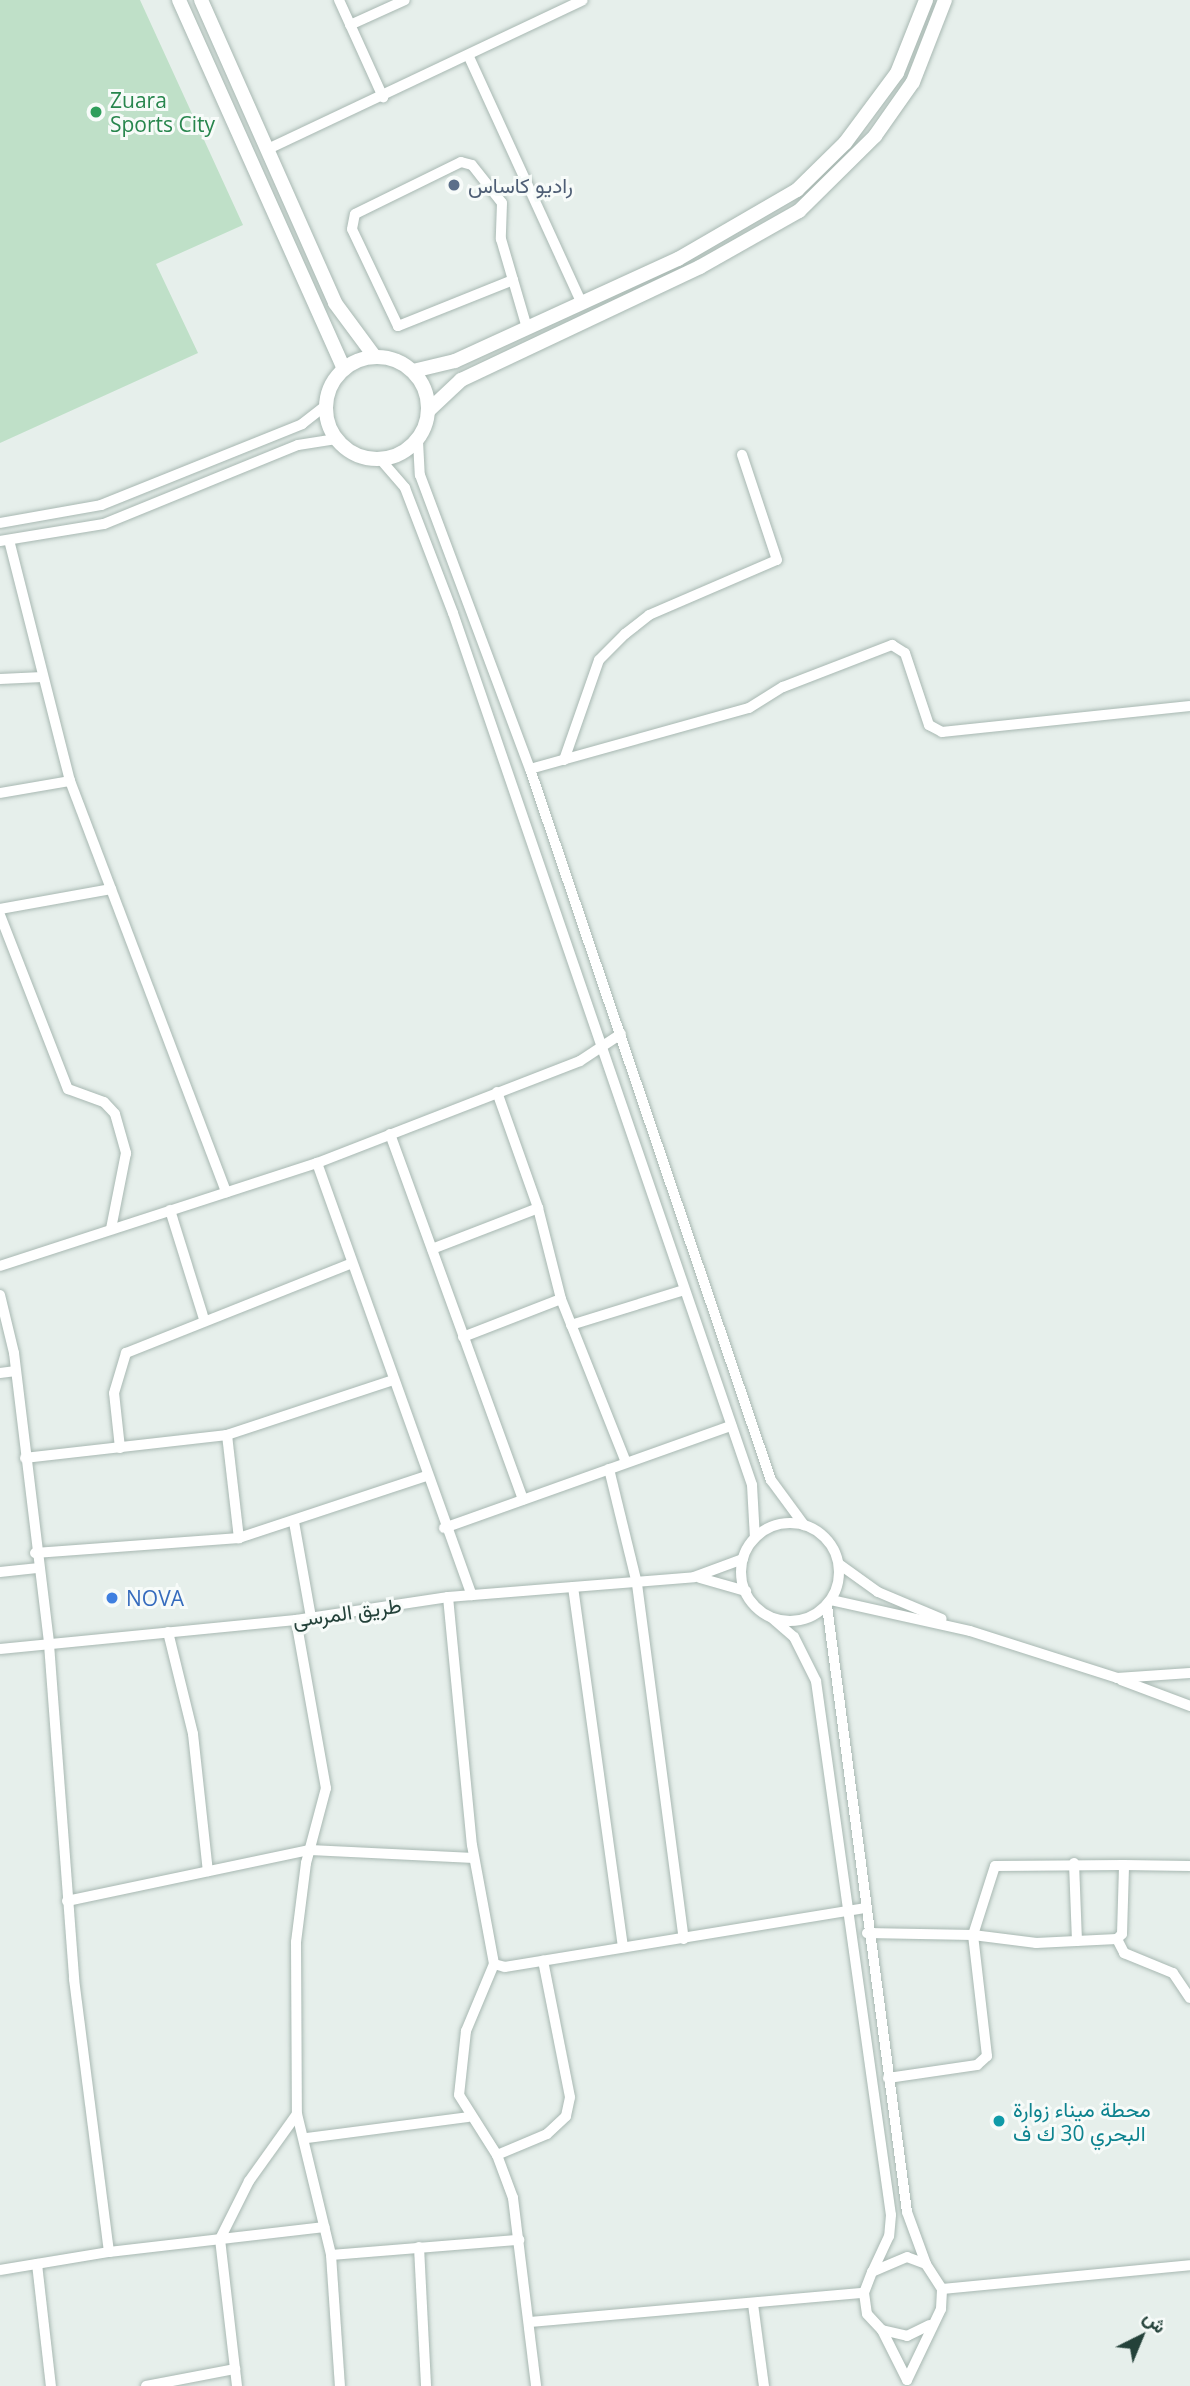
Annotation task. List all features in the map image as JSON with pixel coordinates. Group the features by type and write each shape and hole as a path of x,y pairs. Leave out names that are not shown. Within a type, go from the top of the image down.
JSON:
{"street":[{"path":"179,0 344,369"},
{"path":"339,0 383,97"},
{"path":"350,25 405,0"},
{"path":"268,149 469,57 583,0"},
{"path":"186,15 203,4 335,303 376,357 412,371 440,367 527,328 738,228 797,190 861,125 897,73 926,0"},
{"path":"945,0 913,82 875,136 799,211 746,244 461,380 429,410 418,441 420,475 530,769 771,1480 804,1525 827,1539 839,1564 878,1592 970,1631 1117,1678 1190,1706"},
{"path":"469,57 581,302"},
{"path":"513,280 398,326 352,229 355,214 461,162 472,165 496,188 502,203 501,239 513,280 527,328"},
{"path":"738,228 746,244"},
{"path":"0,523 84,510 302,424 326,405 344,369 376,357"},
{"path":"412,371 429,410"},
{"path":"326,405 335,439 356,454 381,460 405,488 421,527 756,1501 755,1538 744,1559 746,1591 794,1637 816,1681 891,2215 889,2236 863,2293 867,2314 882,2330 907,2383"},
{"path":"226,1192 70,780 5,541 87,527 298,445 335,439"},
{"path":"381,460 418,441"},
{"path":"564,760 599,660 625,634 649,615 777,560 742,455"},
{"path":"84,510 87,527"},
{"path":"530,769 749,708 782,687 892,645 905,653 929,726 942,732 1190,706"},
{"path":"0,679 44,677"},
{"path":"0,793 70,780"},
{"path":"111,889 0,912 68,1089 104,1102 115,1114 126,1153 111,1229"},
{"path":"0,1266 317,1163 588,1057 600,1044 621,1034"},
{"path":"496,1093 538,1208 561,1299 626,1462"},
{"path":"390,1134 523,1500"},
{"path":"317,1163 444,1528 472,1595"},
{"path":"432,1249 538,1208"},
{"path":"170,1210 204,1319"},
{"path":"120,1448 114,1393 120,1360 138,1343 352,1263"},
{"path":"571,1325 684,1290"},
{"path":"0,1295 16,1371 35,1553 49,1644 67,1901 109,2252"},
{"path":"463,1336 561,1299"},
{"path":"0,1373 16,1371"},
{"path":"25,1458 226,1435 393,1380"},
{"path":"444,1528 731,1426"},
{"path":"226,1435 239,1538"},
{"path":"609,1469 637,1584 684,1939"},
{"path":"35,1553 239,1538 294,1522 426,1476"},
{"path":"294,1522 311,1616"},
{"path":"755,1538 778,1525 804,1525"},
{"name":"طريق المرسى","path":"0,1649 296,1620 448,1597 637,1584 694,1577 744,1559"},
{"path":"839,1564 829,1603 867,1933 908,2220 926,2264 942,2289 941,2308 930,2325 907,2383"},
{"path":"0,1572 37,1568"},
{"name":"طريق المرسى","path":"694,1577 746,1591"},
{"path":"573,1587 623,1947"},
{"path":"448,1597 474,1858 494,1964 475,2004 460,2062 459,2095 467,2117 497,2155 519,2240 537,2386"},
{"path":"772,1618 792,1622 829,1603 970,1631"},
{"path":"296,1620 326,1788 310,1850 296,1942 297,2114 307,2138 331,2255 340,2386"},
{"path":"168,1632 193,1734 208,1871"},
{"path":"1117,1678 1190,1673"},
{"path":"67,1901 310,1850 474,1858"},
{"path":"1074,1863 1077,1941"},
{"path":"888,2078 977,2065 987,2056 973,1935 995,1866 1074,1863 1190,1866"},
{"path":"867,1933 1077,1941 1117,1940 1122,1934 1124,1865"},
{"path":"494,1964 543,1961 864,1908"},
{"path":"1117,1940 1124,1953 1173,1973 1190,1998"},
{"path":"497,2155 547,2134 566,2116 570,2098 543,1961"},
{"path":"237,2386 220,2239 248,2181 297,2114"},
{"path":"307,2138 467,2117"},
{"path":"0,2270 109,2252 325,2227"},
{"path":"331,2255 519,2240"},
{"path":"419,2247 426,2386"},
{"path":"872,2272 897,2259 926,2264"},
{"path":"37,2264 51,2386"},
{"path":"942,2289 1190,2265"},
{"path":"530,2322 863,2293"},
{"path":"753,2304 764,2386"},
{"path":"882,2330 907,2336 930,2325"},
{"path":"146,2386 235,2369"}],"green space":[{"name":"Zuara Sports City","path":"0,0 140,0 243,225 156,264 198,353 0,443"}],"place":[{"name":"Zuara Sports City","path":"96,112"},
{"name":"راديو كاساس","path":"454,185"},
{"name":"NOVA","path":"112,1598"},
{"name":"محطة ميناء زوارة البحري 30 ك ف","path":"999,2121"}]}
